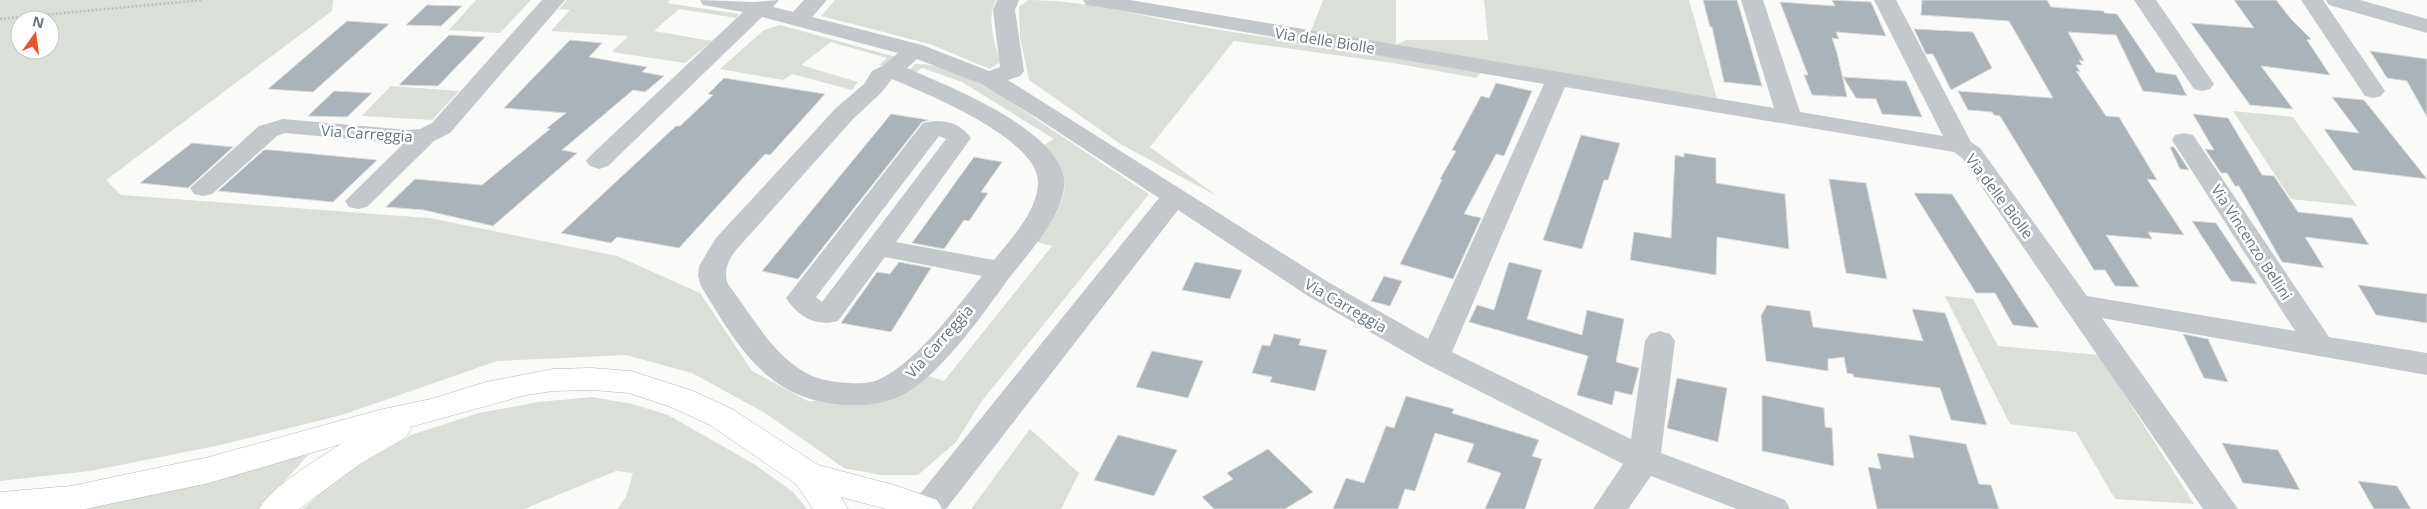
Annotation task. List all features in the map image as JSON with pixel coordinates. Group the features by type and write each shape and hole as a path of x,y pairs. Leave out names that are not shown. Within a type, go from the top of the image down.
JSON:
{"highway":[{"path":"0,505 71,499 209,470 379,422 432,410 486,393 544,381 592,379 631,382 682,399 721,417 808,475 894,498 926,509"},
{"path":"276,509 317,475 358,449 432,410"},
{"path":"808,475 831,509"}],"street":[{"name":"Via Carreggia","path":"203,188 268,131 283,126 408,137 425,136 442,128 554,0"},
{"name":"Via Carreggia","path":"711,0 763,5 797,20 914,50 989,78 1318,289 1435,356 1644,460 1772,509"},
{"path":"797,20 816,0"},
{"path":"989,78 1012,71 1004,10 1008,0"},
{"name":"Via delle Biolle","path":"1094,0 1116,6 1961,146 1971,153 1985,172 2221,509"},
{"path":"1752,0 1790,119"},
{"path":"1885,0 1961,146"},
{"path":"2145,0 2202,84"},
{"path":"2312,0 2373,91"},
{"path":"2337,0 2427,26"},
{"path":"599,161 763,5"},
{"name":"Via Carreggia","path":"892,70 938,90 1000,122 1039,153 1050,172 1049,197 1041,217 1000,270 953,330 905,381 885,390 831,393 800,384 774,365 738,321 713,280 712,263 726,244 845,113 873,88 880,76 892,70 914,50"},
{"path":"1435,356 1557,80"},
{"path":"932,128 945,128 954,132 959,138 876,247 828,314 815,312 800,298 932,128"},
{"path":"358,201 425,136"},
{"name":"Via Vincenzo Bellini","path":"2184,140 2319,345"},
{"path":"926,509 1174,198"},
{"path":"876,247 1000,270"},
{"path":"2079,304 2427,364"},
{"path":"1610,509 1644,460 1660,341"}],"path":[{"path":"0,19 203,0"}],"shaded area":[{"path":"0,0 333,0 332,11 106,180 121,195 429,218 617,256 700,293 752,371 808,401 878,402 911,391 928,376 944,381 1052,246 1037,242 1058,210 1064,192 1062,174 1042,146 1054,139 962,82 922,68 913,74 907,72 915,64 932,65 951,71 989,89 1149,194 981,402 956,442 918,475 880,475 844,468 765,413 692,373 626,355 497,361 342,415 220,445 90,471 0,481"},
{"path":"476,0 531,0 500,33 449,30"},
{"path":"567,0 670,0 667,3 738,14 737,18 679,9 654,31 712,41 685,63 612,52 628,36 551,31 570,10 559,9"},
{"path":"835,0 996,0 993,7 992,22 1000,62 990,69 930,44 821,16"},
{"path":"1028,0 1071,3 1113,9 1197,26 1411,59 1482,72 1476,78 1393,63 1234,41 1150,147 1217,196 1122,145 1029,80 1020,37 1019,7"},
{"path":"1323,0 1396,0 1396,45 1406,40 1488,40 1484,0 1689,0 1717,99 1673,94 1504,63 1310,34"},
{"path":"780,25 896,57 886,66 879,65 887,58 831,42 801,65 858,82 852,90 792,74 783,80 720,69 764,30"},
{"path":"391,86 459,91 432,120 362,116"},
{"path":"2233,111 2293,117 2357,206 2291,199"},
{"path":"1945,296 1973,299 1998,346 2099,355 2194,504 2115,499 2076,432 2010,424"},
{"path":"592,397 632,404 668,415 754,464 793,492 807,509 617,509 626,497 633,473 616,471 524,509 303,509 337,478 411,435 479,413 539,402"},
{"path":"1030,429 1079,473 1061,509 971,509"},
{"path":"309,454 260,509 58,509 138,497"}],"building":[{"path":"1703,0 1737,0 1762,86 1724,82 1712,27 1710,27"},
{"path":"1832,0 1871,2 1886,36 1836,32 1839,39 1832,38 1847,97 1812,95 1804,75 1808,75 1780,2 1835,6"},
{"path":"1922,0 2047,0 2051,7 2103,11 2105,13 2117,14 2156,72 2176,75 2187,96 2143,91 2116,35 2068,32 2084,61 2079,60 2082,65 2076,65 2080,72 2076,71 2106,116 2119,117 2157,180 2147,179 2184,235 2148,232 2152,239 2106,235 2139,287 2115,286 2105,270 2094,270 2000,116 1994,115 1992,112 1968,110 1958,91 2053,98 2009,21 1921,15"},
{"path":"2234,0 2276,0 2291,19 2311,39 2307,40 2330,75 2261,66 2293,109 2250,105 2191,23 2254,28"},
{"path":"427,5 462,6 441,26 406,25"},
{"path":"347,21 389,24 313,92 268,89"},
{"path":"1914,29 1973,32 1992,68 1951,90 1933,54 1926,54"},
{"path":"449,35 485,37 438,86 399,85"},
{"path":"570,40 602,43 589,57 647,67 642,72 664,76 645,92 633,90 562,150 577,153 493,226 424,210 386,207 415,179 482,185 550,129 547,128 566,113 504,108"},
{"path":"2370,51 2427,59 2427,117 2407,81 2387,78"},
{"path":"1843,77 1906,81 1922,117 1882,114 1876,99 1856,98"},
{"path":"724,78 825,94 770,155 765,154 679,248 617,237 611,243 561,233 676,126 680,126 713,95 708,94"},
{"path":"1496,83 1532,91 1504,156 1496,154 1464,214 1481,218 1453,279 1400,264 1442,180 1440,179 1456,151 1452,150 1481,96 1489,98"},
{"path":"334,91 372,93 347,117 308,116"},
{"path":"2332,97 2364,100 2427,179 2353,170 2324,129 2359,133"},
{"path":"891,114 929,120 922,122 798,279 762,271"},
{"path":"2193,114 2228,118 2262,175 2274,176 2298,212 2352,218 2369,245 2305,237 2324,268 2282,262 2239,186 2235,186 2227,173 2221,173 2205,149 2214,150"},
{"path":"1581,135 1620,143 1608,180 1604,180 1582,249 1543,240"},
{"path":"192,143 233,147 188,188 140,183"},
{"path":"2170,147 2174,147 2189,170 2180,169"},
{"path":"264,150 377,160 333,202 218,191"},
{"path":"1684,153 1716,158 1716,183 1785,194 1789,249 1717,237 1716,275 1630,260 1634,232 1671,238 1675,155 1684,157"},
{"path":"974,157 1002,162 981,192 988,193 969,221 964,220 944,249 912,243"},
{"path":"1829,179 1866,183 1887,279 1846,273"},
{"path":"1914,193 1952,194 2039,328 2013,325 1995,293 1976,293"},
{"path":"2192,221 2216,223 2257,284 2231,281"},
{"path":"899,262 931,268 891,332 841,323 877,272 890,274"},
{"path":"1195,262 1242,270 1230,299 1182,290"},
{"path":"1509,262 1542,270 1527,319 1582,335 1587,310 1624,319 1616,362 1639,368 1632,395 1615,391 1612,405 1577,395 1588,356 1469,322 1477,305 1494,310"},
{"path":"1384,276 1402,281 1390,306 1371,301"},
{"path":"2358,285 2427,294 2427,323 2376,315"},
{"path":"1767,305 1810,311 1813,327 1923,341 1912,309 1945,313 1987,425 1951,420 1940,388 1854,377 1853,374 1847,373 1844,357 1828,359 1828,371 1766,361 1761,316"},
{"path":"1274,334 1301,339 1299,345 1327,350 1315,391 1270,382 1272,377 1252,373 1262,345 1270,346"},
{"path":"2183,334 2208,339 2228,382 2204,378"},
{"path":"1152,351 1203,361 1188,398 1136,387"},
{"path":"1677,378 1727,388 1718,442 1667,428"},
{"path":"1762,395 1824,408 1825,427 1832,428 1834,466 1762,451"},
{"path":"1406,396 1454,409 1452,413 1539,440 1532,456 1542,459 1525,509 1485,509 1501,473 1467,462 1474,444 1435,433 1415,491 1405,489 1398,509 1333,509 1346,478 1364,483 1386,426 1394,428"},
{"path":"1118,435 1177,450 1154,496 1094,480"},
{"path":"1909,435 1966,444 1979,484 1991,485 1999,509 1877,509 1868,467 1881,469 1877,453 1914,458"},
{"path":"2222,443 2278,450 2300,490 2243,483"},
{"path":"1268,449 1313,492 1285,509 1214,509 1202,497 1233,479 1227,473"},
{"path":"2358,481 2397,486 2411,509 2374,509"}]}
